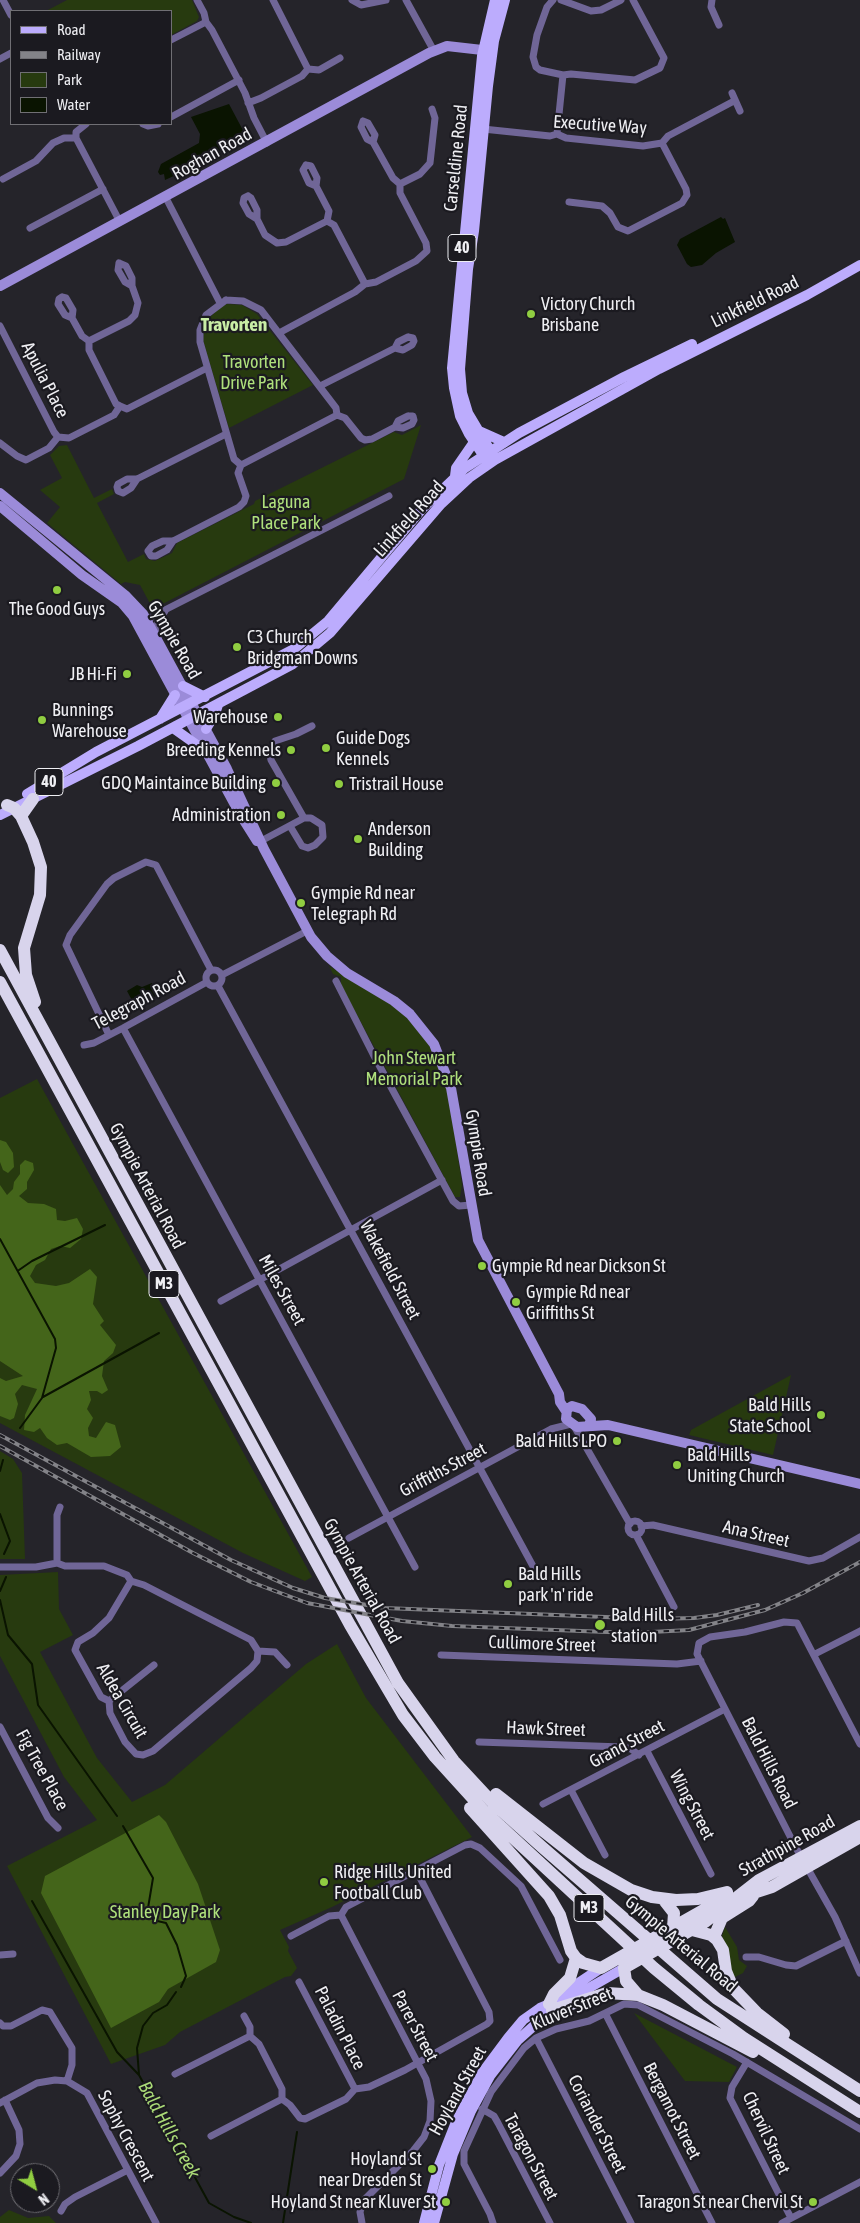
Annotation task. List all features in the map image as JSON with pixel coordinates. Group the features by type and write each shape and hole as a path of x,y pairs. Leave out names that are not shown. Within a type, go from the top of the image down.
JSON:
{"highway":[{"path":"33,800 8,810 33,842 41,867 40,895 26,938 24,962 30,988 39,1010 40,1024"},
{"name":"Gympie Arterial Road","path":"0,950 398,1683 466,1776 493,1803 666,1957 717,1999 860,2091"},
{"name":"Gympie Arterial Road","path":"0,982 328,1585 386,1689 403,1715 435,1756 484,1811 654,1968 699,2005 744,2038 860,2112"},
{"path":"403,1715 405,1723 447,1782 549,1896 560,1916 571,1951 576,1958 583,1963 601,1968"},
{"path":"445,1748 450,1749 474,1774 512,1808 584,1864 631,1890 663,1899 698,1899 752,1890 749,1901 722,1918 717,1926 714,1937"},
{"name":"Strathpine Road","path":"601,1968 626,1963 707,1908 752,1890 804,1861 860,1826"},
{"name":"Strathpine Road","path":"804,1861 860,1837"},
{"path":"663,1899 674,1913 668,1935"},
{"name":"Strathpine Road","path":"668,1935 692,1930 711,1918 733,1899"},
{"path":"692,1930 714,1937 723,1950 730,1983 746,2003 785,2035 823,2061 829,2070"},
{"path":"576,1958 570,1978 554,1994 551,2007 607,1993 638,1995 663,2004 787,2071 801,2073"},
{"path":"626,1963 626,1980 638,1995"}],"main road":[{"name":"40","path":"487,53 495,0"},
{"name":"40","path":"487,53 506,0"},
{"name":"Roghan Road","path":"0,286 437,51 448,46 487,53"},
{"name":"Carseldine Road","path":"487,53 483,128 460,370 464,400 489,457"},
{"name":"Carseldine Road","path":"487,53 452,368 457,407 474,442 489,457"},
{"name":"Linkfield Road","path":"33,800 283,671 314,649 344,618 431,514 504,442 648,365 860,264"},
{"name":"Linkfield Road","path":"8,810 96,752 285,655 316,633 334,615 422,509 454,477 659,369 807,295 860,264"},
{"path":"476,430 504,442"},
{"name":"40","path":"454,477 456,468 474,442"},
{"name":"Gympie Road","path":"0,493 125,595 148,620 192,703 193,717 204,747 246,826 263,845"},
{"name":"Gympie Road","path":"0,506 82,575 122,603 142,630 182,709 206,729 242,797 263,845 307,930 323,952 340,967 394,1001 410,1014 434,1044 451,1088 470,1205 480,1246 559,1394 560,1402 569,1417"},
{"path":"183,686 205,697"},
{"path":"160,719 175,695"},
{"path":"206,729 218,705"},
{"path":"173,728 197,745 204,747"},
{"path":"569,1417 582,1409 588,1423"},
{"path":"569,1417 588,1423 608,1425 860,1484"},
{"name":"Strathpine Road","path":"562,1999 589,1988 626,1963"},
{"name":"Strathpine Road","path":"562,1999 577,1983 601,1968"},
{"name":"Hoyland Street","path":"437,2221 453,2154 482,2090 511,2048 551,2007 562,1999"},
{"name":"Hoyland Street","path":"424,2223 439,2165 456,2122 473,2088 491,2060 519,2025 534,2012 551,2007"}],"street":[{"path":"3,0 10,13"},
{"path":"197,0 204,13 206,22 239,80 267,143"},
{"path":"273,0 308,69"},
{"path":"352,0 361,5 386,0"},
{"path":"406,0 437,51"},
{"path":"553,0 547,7 537,35 533,63 540,70 563,75 571,74 634,80 660,68 664,58 633,0"},
{"path":"561,0 591,11 601,10 620,0"},
{"path":"712,0 711,7 720,25"},
{"path":"172,39 206,22"},
{"path":"308,69 319,70 340,58"},
{"path":"248,103 302,76 308,69"},
{"path":"557,134 563,75"},
{"path":"172,116 239,80"},
{"name":"Executive Way","path":"483,128 550,136 557,134 566,138 643,146 662,143 668,136 733,97 740,111"},
{"path":"400,184 420,174 430,162 435,118 432,109"},
{"path":"85,125 76,132 76,138 120,222"},
{"path":"3,179 36,161 53,143 64,138 76,138"},
{"path":"278,332 355,292 365,284 376,282 416,261 427,250 426,243 400,193 400,184 393,178 373,142"},
{"path":"569,202 602,206 610,213 618,227 628,231 682,203 687,195 686,189 662,143"},
{"path":"316,186 329,211 327,221"},
{"path":"30,228 103,190"},
{"path":"166,198 220,303"},
{"path":"257,219 265,235 277,243 286,242 327,221"},
{"path":"327,221 334,225 365,284"},
{"path":"89,342 129,321 135,315 138,303 132,286"},
{"path":"241,465 234,459 200,342 200,330 206,315 220,303 234,300 252,304 261,310 336,408 337,416"},
{"path":"72,318 82,336 89,342 89,350 116,404 127,409 207,368"},
{"name":"Apulia Place","path":"0,326 58,437 69,438 114,415 120,406"},
{"path":"320,386 395,348"},
{"path":"173,541 239,507 244,502 246,496 238,473 241,465 337,416 345,418 360,438 365,440 372,439 395,427"},
{"path":"137,479 226,434"},
{"path":"0,443 17,456 26,460 49,448 58,437"},
{"path":"142,630 148,620 389,496"},
{"path":"155,632 158,622 166,611"},
{"path":"304,818 272,760 270,751 274,741 296,734 312,726"},
{"path":"263,845 290,826 304,818 312,818 322,825 323,837 315,845 308,848 302,846 290,826"},
{"path":"110,1035 66,945 68,938 80,921 107,884 114,878 144,863 149,862 156,865 211,970"},
{"path":"222,975 307,930"},
{"path":"211,970 216,970 222,975 223,980 218,986 213,986 207,982 207,974 211,970"},
{"path":"336,981 456,1204 461,1206 470,1205"},
{"name":"Telegraph Road","path":"84,1045 94,1043 110,1035 207,982"},
{"name":"Wakefield Street","path":"218,986 534,1568"},
{"name":"Miles Street","path":"123,1028 415,1567"},
{"path":"221,1301 442,1180"},
{"path":"569,1417 630,1524 629,1532 636,1535 674,1607"},
{"name":"Griffiths Street","path":"350,1538 551,1429 569,1417"},
{"path":"585,1443 588,1423"},
{"path":"57,1563 57,1515 60,1507"},
{"path":"630,1524 637,1522 641,1526 641,1531 636,1535"},
{"name":"Ana Street","path":"641,1526 653,1525 808,1561 823,1558 860,1537"},
{"path":"0,1568 36,1567 57,1563 65,1566 104,1566 127,1575 130,1581 138,1582 250,1640 258,1651 275,1652 287,1665"},
{"name":"Aldea Circuit","path":"130,1581 109,1618 93,1633 78,1642 76,1650 101,1697 108,1701 110,1712 126,1742 136,1754 143,1755 153,1751 251,1668 257,1661 258,1651"},
{"name":"Bald Hills Road","path":"814,1654 799,1625 789,1621 737,1634 710,1637 701,1641 697,1646 701,1661 725,1710 846,1941 860,1973"},
{"path":"860,1631 814,1654 857,1730 860,1744"},
{"name":"Cullimore Street","path":"441,1655 677,1664 701,1661"},
{"path":"108,1701 154,1665"},
{"name":"Grand Street","path":"543,1804 725,1710"},
{"name":"Fig Tree Place","path":"0,1727 48,1818 58,1828"},
{"name":"Hawk Street","path":"479,1742 622,1747 631,1749 639,1755"},
{"name":"Wing Street","path":"647,1751 711,1874"},
{"path":"571,1790 605,1854"},
{"path":"291,1936 329,1916 341,1915 346,1907 465,1845 471,1844 480,1848 521,1886 560,1960"},
{"path":"282,2099 290,2105 300,2118 304,2119 346,2099 355,2089 369,2087 417,2063 482,2028 490,2020 488,2010 416,1870"},
{"name":"Parer Street","path":"341,1915 426,2079 432,2108 428,2129 413,2151 364,2200 360,2212 362,2223"},
{"path":"746,1957 796,1966 846,1941"},
{"path":"0,1955 13,1954"},
{"name":"Paladin Place","path":"299,1982 355,2089"},
{"name":"Kluver Street","path":"493,2223 464,2164 464,2151 482,2109 506,2071 524,2048 536,2038 556,2029 589,2021 624,2004 638,2005 747,2062 860,2129"},
{"path":"0,2023 3,2026 11,2026 42,2010 50,2012 72,2048 72,2065 67,2081 55,2080 37,2084 2,2102 19,2130 20,2144 16,2156 0,2173"},
{"name":"Bergamot Street","path":"605,2013 712,2223"},
{"path":"244,2016 250,2027 250,2036 259,2044 282,2089 282,2099"},
{"path":"174,2074 250,2036"},
{"name":"Coriander Street","path":"536,2038 631,2223"},
{"name":"Chervil Street","path":"747,2062 732,2087 730,2098 791,2218"},
{"name":"Sophy Crescent","path":"67,2081 87,2093 94,2103 156,2223"},
{"path":"211,2136 282,2099"},
{"name":"Taragon Street","path":"482,2109 494,2116 498,2122 550,2223"},
{"path":"61,2211 65,2204 75,2197 128,2170"},
{"path":"782,2223 860,2182"}],"green space":[{"path":"67,0 192,0 199,17 197,21 172,34 172,10 48,10"},
{"name":"Travorten Drive Park","path":"227,304 242,305 257,314 313,385 229,428 203,340 204,329 209,318"},
{"name":"Laguna Place Park","path":"421,425 404,479 153,609 140,585 125,582 121,584 47,523 60,507 40,490 62,478 50,455 59,446 67,445 94,498 112,489 114,494 97,503 128,562 144,554 146,559 155,561 172,553 177,543 254,504 255,501 394,432 402,435"},
{"name":"John Stewart Memorial Park","path":"329,966 383,999 408,1017 430,1045 449,1096 462,1185 460,1197 455,1197 341,985 341,977 333,974"},
{"path":"37,1079 312,1577 305,1581 243,1553 0,1423 0,1098"},
{"path":"0,1140 6,1142 13,1153 14,1167 8,1173 3,1170 0,1162"},
{"path":"25,1160 33,1163 34,1170 27,1182 27,1189 19,1196 28,1203 44,1204 56,1209 57,1220 65,1221 77,1218 83,1229 81,1239 70,1248 60,1246 51,1249 45,1260 36,1265 30,1276 35,1283 56,1286 69,1283 90,1269 97,1277 93,1304 104,1321 100,1325 116,1345 113,1353 104,1361 102,1376 108,1390 102,1394 97,1391 89,1391 91,1400 87,1409 93,1418 88,1428 89,1436 96,1438 106,1422 115,1425 121,1447 110,1456 91,1457 67,1443 57,1445 47,1438 40,1428 34,1432 24,1430 25,1415 37,1389 22,1385 15,1394 18,1404 14,1418 10,1420 0,1416 0,1378 6,1381 23,1376 0,1361 0,1185 7,1195 13,1189 14,1182 20,1174 20,1165"},
{"path":"791,1375 773,1455 689,1435 691,1430"},
{"path":"0,1451 13,1459 22,1473 25,1559 0,1559"},
{"name":"Stanley Day Park","path":"58,1572 59,1609 73,1635 40,1652 97,1758 132,1802 165,1785 306,1664 337,1644 366,1698 472,1837 332,1907 280,1930 297,1968 291,1976 285,1977 180,2032 165,2045 111,2064 7,1866 97,1820 64,1777 0,1656 0,1575"},
{"path":"159,1815 166,1822 198,1884 220,1950 216,1962 168,1989 159,2002 111,2028 41,1893 45,1876"},
{"path":"725,1927 737,1947 739,1960 747,1966 743,1973 733,1978 727,1948 722,1936"},
{"path":"634,2013 737,2067 729,2082 685,2081"},
{"path":"9,2210 10,2213 16,2213 28,2218 49,2216 56,2223 0,2223 0,2217"}],"water":[{"path":"229,104 246,136 233,140 226,148 221,147 217,156 165,180 164,174 160,175 158,172 161,164 199,143 200,134 191,117"},
{"path":"721,217 725,218 735,242 716,253 702,265 691,267 687,264 677,245 680,239"},
{"path":"152,983 154,988 157,987 160,994 135,1006 127,991 137,985 142,987"}],"waterway":[{"path":"19,1270 32,1261 105,1225"},
{"name":"Bald Hills Creek","path":"0,1239 55,1339 56,1348 42,1398 20,1428"},
{"path":"43,1397 159,1333"},
{"name":"Bald Hills Creek","path":"0,1471 3,1460"},
{"name":"Bald Hills Creek","path":"0,1514 10,1541 4,1554"},
{"name":"Bald Hills Creek","path":"0,1591 6,1577"},
{"name":"Bald Hills Creek","path":"0,1600 8,1635 32,1664 38,1705 117,1816"},
{"name":"Bald Hills Creek","path":"123,1826 153,1878 148,1908 153,1920 166,1923 177,1945 186,1976 181,1987"},
{"path":"32,1901 117,2052 139,2075"},
{"name":"Bald Hills Creek","path":"176,1992 167,2005 153,2013 143,2026 137,2048 139,2075 209,2203 234,2217 251,2223"},
{"path":"283,2223 297,2132"}],"railway":[{"path":"0,1435 231,1560 293,1588 325,1598 385,1608 654,1619 694,1618 717,1615 758,1605"},
{"path":"0,1446 193,1553 251,1582 307,1603 402,1621 452,1626 633,1633 689,1630 765,1610 803,1593 860,1562"}],"place":[{"name":"Victory Church Brisbane","path":"531,314"},
{"name":"The Good Guys","path":"57,590"},
{"name":"C3 Church Bridgman Downs","path":"237,647"},
{"name":"JB Hi-Fi","path":"127,674"},
{"name":"Warehouse","path":"278,717"},
{"name":"Bunnings Warehouse","path":"42,720"},
{"name":"Guide Dogs Kennels","path":"326,748"},
{"name":"Breeding Kennels","path":"291,750"},
{"name":"GDQ Maintaince Building","path":"276,783"},
{"name":"Tristrail House","path":"339,784"},
{"name":"Administration","path":"281,815"},
{"name":"Anderson Building","path":"358,839"},
{"name":"Gympie Rd near Telegraph Rd","path":"301,903"},
{"name":"Gympie Rd near Dickson St","path":"482,1266"},
{"name":"Gympie Rd near Griffiths St","path":"516,1302"},
{"name":"Bald Hills State School","path":"821,1415"},
{"name":"Bald Hills LPO","path":"617,1441"},
{"name":"Bald Hills Uniting Church","path":"677,1465"},
{"name":"Bald Hills park 'n' ride","path":"508,1584"},
{"name":"Bald Hills station","path":"600,1625"},
{"name":"Ridge Hills United Football Club","path":"324,1882"},
{"name":"Hoyland St near Dresden St","path":"432,2169"},
{"name":"Hoyland St near Kluver St","path":"446,2202"},
{"name":"Taragon St near Chervil St","path":"813,2202"}],"district":[{"name":"Travorten","path":"234,325"}]}
